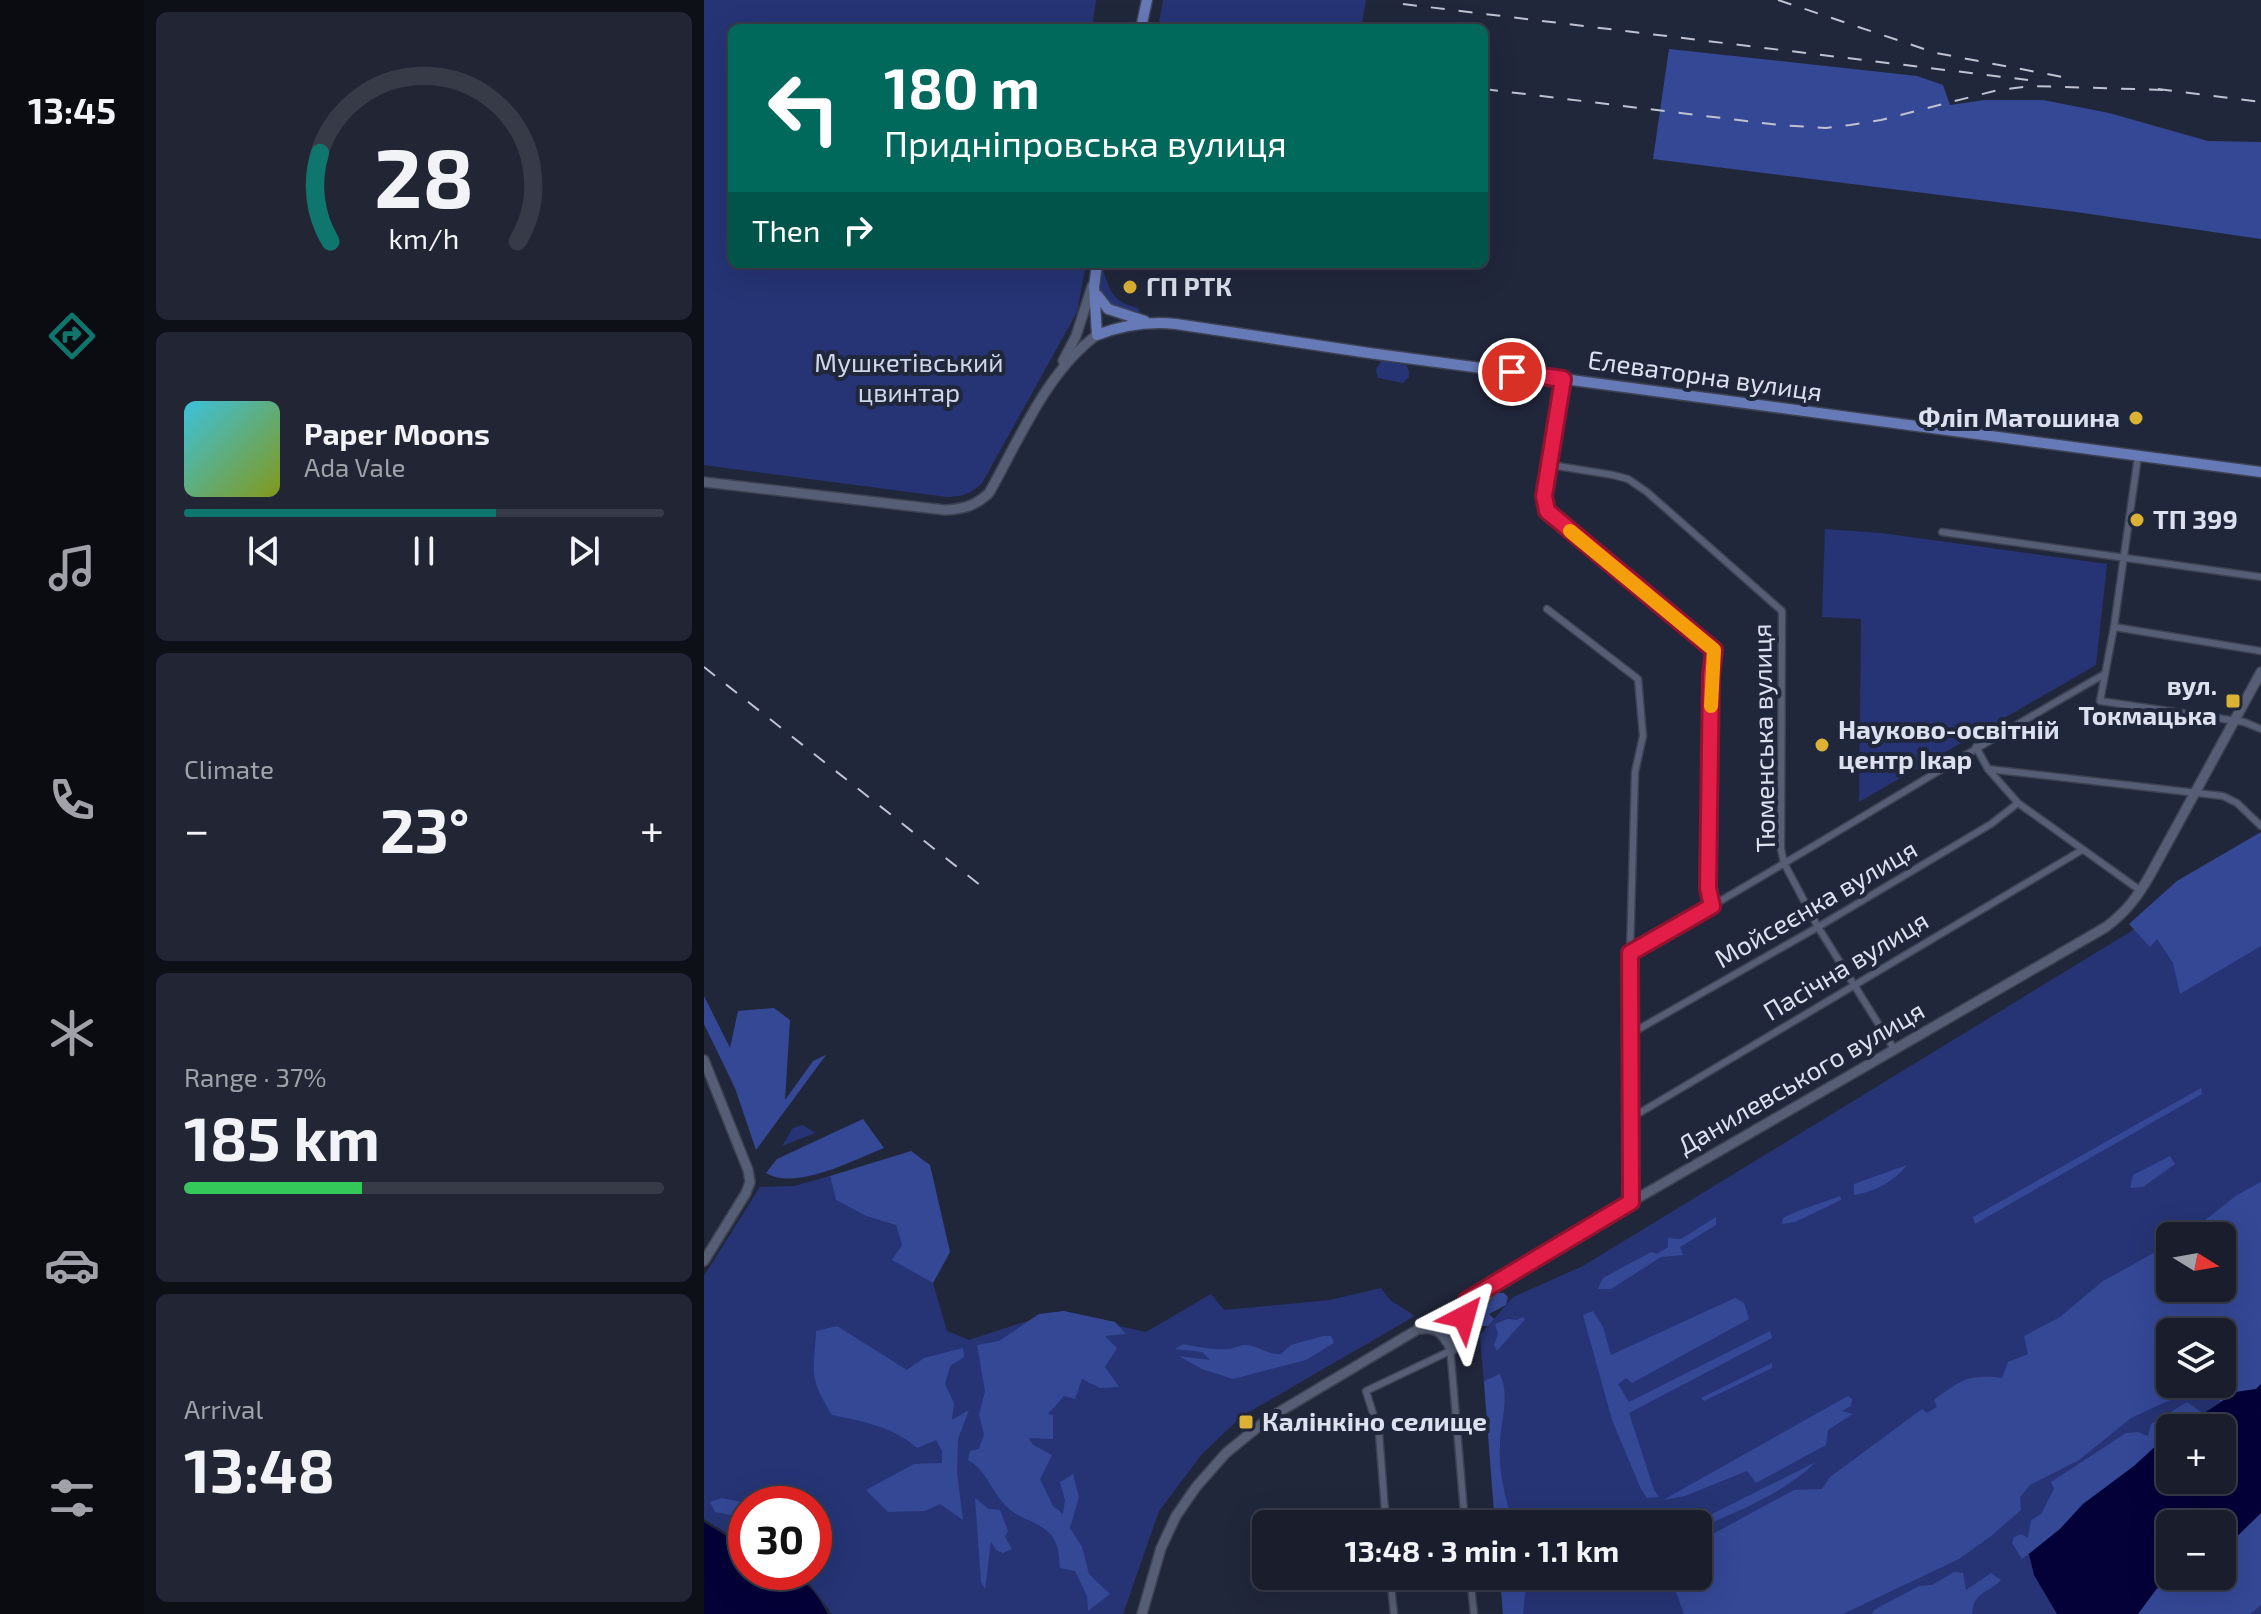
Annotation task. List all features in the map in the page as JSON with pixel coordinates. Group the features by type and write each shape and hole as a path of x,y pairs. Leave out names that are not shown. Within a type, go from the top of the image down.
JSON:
{"main road":[{"path":"1142,24 1147,0"},
{"path":"1096,268 1097,335"},
{"path":"1095,279 1100,300 1108,309 1155,322"},
{"name":"Елеваторна вулиця","path":"1097,335 1121,327 1155,322 2261,472"}],"street":[{"path":"704,482 945,510 977,504 989,493 1056,375 1076,336 1095,279"},
{"path":"1056,375 1081,347 1097,335"},
{"path":"1563,379 1544,496 1547,511 1714,650 1708,888 1712,906"},
{"path":"2138,456 2114,627 2100,701 2235,720 2261,729"},
{"name":"Тюменська вулиця","path":"1551,465 1628,479 1647,492 1782,611 1781,849 1784,863 1818,927 1894,1049"},
{"path":"1942,532 2261,577"},
{"path":"1547,609 1638,679 1643,736 1635,772 1630,953 1631,1202"},
{"path":"2114,627 2261,651"},
{"name":"Данилевського вулиця","path":"1142,1614 1161,1548 1176,1516 1196,1487 1226,1453 1288,1405 2121,916 2141,891 2261,672"},
{"path":"1630,953 2103,675"},
{"path":"1976,747 1988,769 2018,803 2141,891"},
{"path":"1988,769 2223,796 2237,803 2261,826"},
{"name":"Мойсеєнка вулиця","path":"1630,1034 1818,927 1991,824 2018,803"},
{"name":"Пасічна вулиця","path":"1631,1118 2082,850"},
{"path":"704,1060 750,1182 704,1261"},
{"path":"1385,1510 1379,1433 1366,1391 1455,1348 1470,1318 1504,1278"},
{"path":"1464,1510 1454,1378 1455,1348 1467,1300"},
{"path":"1447,1311 1455,1348"},
{"path":"1413,1330 1426,1328 1440,1332 1455,1348"},
{"path":"1391,1590 1394,1614"},
{"path":"1471,1590 1474,1614"}],"green space":[{"name":"Мушкетівський цвинтар","path":"704,0 1096,0 1093,24 728,24 728,268 1085,268 1077,312 982,483 970,492 947,497 704,465"},
{"path":"1163,0 1366,0 1362,24 1159,24"},
{"path":"1102,268 1117,299 1138,308 1140,314 1106,302 1100,289"},
{"path":"1381,361 1406,365 1409,377 1403,383 1378,378 1376,370"},
{"path":"1825,529 1881,533 2107,564 2096,665 1859,802 1861,619 1822,617"},
{"path":"2261,852 2261,1614 1503,1614 1501,1590 1712,1590 1712,1510 1494,1510 1480,1335 1513,1297 1583,1266"},
{"path":"803,1125 815,1133 782,1146 793,1128"},
{"path":"830,1176 836,1200 866,1216 896,1224 902,1245 893,1260 933,1283 947,1331 969,1340 1055,1312 1146,1332 1211,1294 1224,1310 1330,1300 1381,1288 1390,1300 1415,1316 1242,1416 1202,1454 1159,1511 1123,1614 832,1614 814,1590 832,1590 832,1486 728,1486 728,1534 704,1519 704,1276 760,1187 794,1186"}],"shaded area":[{"path":"1669,49 1917,76 1943,85 1950,105 1985,100 2043,100 2109,113 2208,141 2261,142 2261,239 2076,212 1653,159"},
{"path":"2261,832 2261,946 2180,994 2173,963 2157,939 2150,947 2129,924 2177,881"},
{"path":"704,996 730,1048 738,1011 774,1008 790,1020 785,1100 813,1061 826,1055 756,1150 735,1088 704,1024"},
{"path":"2201,1088 2202,1094 1975,1224 1973,1217"},
{"path":"863,1119 884,1148 808,1176 778,1178 766,1173 777,1159"},
{"path":"911,1151 930,1165 950,1252 933,1283 892,1260 902,1245 896,1225 866,1216 836,1200 830,1176"},
{"path":"2170,1156 2175,1164 2143,1187 2130,1188 2133,1175"},
{"path":"1907,1165 1884,1185 1854,1195 1854,1184"},
{"path":"2261,1182 2261,1384 2257,1389 2236,1392 2236,1318 2156,1318 2156,1398 2174,1398 2131,1418 2079,1460 2030,1485 2020,1497 2021,1510 1959,1559 1843,1614 1684,1614 1675,1590 1712,1590 1712,1534 1794,1490 1822,1489 1830,1477 1922,1409 1927,1413 1937,1407 1934,1400 1958,1383 1981,1377 2002,1378 2008,1362 2028,1354 2024,1336 2060,1317 2103,1281 2156,1252 2156,1302 2236,1302 2236,1222 2203,1222 2237,1195"},
{"path":"1840,1196 1841,1200 1795,1222 1782,1224 1783,1218"},
{"path":"1716,1217 1716,1225 1680,1247 1683,1255 1661,1257 1611,1289 1598,1289 1603,1278 1651,1252 1657,1254 1668,1247 1668,1238 1681,1239"},
{"path":"1496,1293 1504,1293 1508,1297 1506,1305 1489,1314 1494,1319 1488,1326 1470,1326 1485,1303"},
{"path":"1735,1298 1744,1303 1749,1319 1632,1383 1626,1378 1618,1384 1629,1402 1770,1331 1772,1338 1629,1413 1659,1497 1647,1498 1612,1420 1583,1315 1593,1311 1603,1327 1611,1355"},
{"path":"1064,1311 1115,1322 1126,1334 1105,1336 1117,1348 1105,1367 1119,1387 1100,1388 1082,1379 1075,1399 1064,1396 1048,1414 1053,1415 1053,1439 1029,1438 1033,1445 1052,1455 1040,1479 1053,1506 1063,1514 1065,1500 1060,1482 1073,1474 1079,1497 1070,1528 1082,1547 1089,1574 1110,1594 1088,1611 1087,1596 1075,1571 1060,1568 1058,1549 1052,1536 1007,1507 980,1469 968,1460 970,1451 979,1449 984,1434 979,1415 985,1391 977,1345 999,1341 1039,1314"},
{"path":"1522,1317 1525,1319 1497,1351 1494,1345 1498,1334 1495,1324"},
{"path":"837,1326 907,1370 924,1358 963,1348 964,1357 950,1366 945,1384 954,1403 952,1420 969,1410 958,1439 957,1473 963,1520 940,1504 925,1511 888,1512 866,1490 914,1464 942,1463 942,1451 936,1440 917,1448 888,1430 832,1415 816,1383 814,1357 816,1331"},
{"path":"1331,1336 1334,1343 1306,1360 1233,1379 1202,1369 1179,1356 1210,1360 1202,1352 1175,1349 1183,1344 1221,1349 1245,1345 1281,1354 1291,1345"},
{"path":"1772,1363 1772,1368 1704,1401 1701,1398"},
{"path":"1500,1374 1503,1383 1505,1400 1500,1464 1509,1510 1494,1510 1484,1381"},
{"path":"2261,1384 2261,1513 2236,1537 2236,1510 2156,1510 2156,1590 2138,1614 2057,1614 2034,1575 2029,1554 2060,1529 2083,1504 2156,1446 2156,1494 2236,1494 2236,1414 2203,1414 2227,1398 2236,1398 2236,1392 2256,1389"},
{"path":"1848,1396 1852,1399 1851,1406 1842,1411 1853,1414 1828,1430 1826,1445 1756,1483 1747,1471 1685,1496 1663,1500"},
{"path":"2187,1402 2204,1414 2167,1414"},
{"path":"2156,1421 2156,1446 2083,1504 2060,1529 2022,1559 2012,1543 2014,1537 2021,1534 2028,1538 2031,1520 2041,1514 2054,1489 2051,1482 2126,1433 2138,1432 2148,1436 2151,1424"},
{"path":"1816,1462 1790,1483 1760,1500 1712,1522 1712,1514"},
{"path":"975,1498 989,1509 1000,1510 1008,1531 1005,1537 1012,1549 1003,1553 996,1550 991,1542 985,1589 981,1582"},
{"path":"728,1499 728,1514 715,1512 710,1502"},
{"path":"2261,1513 2261,1605 2250,1614 2138,1614 2145,1601 2157,1590 2236,1590 2236,1537"},
{"path":"704,1522 728,1537 728,1590 812,1590 828,1614 704,1614"},
{"path":"1954,1572 1963,1573 1966,1590 1991,1573 2001,1580 1978,1597 1972,1614 1872,1614 1874,1610 1919,1586 1932,1585"},
{"path":"1501,1590 1526,1590 1523,1614 1503,1614"}],"railway":[{"path":"1778,0 1936,53 2063,77"},
{"path":"1403,4 2028,80"},
{"path":"1488,89 1826,128 1881,120 1998,90 2032,86 2167,90"},
{"path":"2158,89 2261,102"},
{"path":"704,667 985,889"}],"slow traffic":[{"path":"1570,531 1714,650 1711,706"}],"place":[{"name":"ГП РТК","path":"1130,287"},
{"name":"Фліп Матошина","path":"2136,418"},
{"name":"ТП 399","path":"2137,520"},
{"name":"вул. Токмацька","path":"2233,701"},
{"name":"Науково-освітній центр Ікар","path":"1822,745"},
{"name":"Калінкіно селище","path":"1246,1422"}],"route":[{"path":"1464,1317 1467,1300 1631,1202 1630,953 1712,906 1708,888 1714,650 1547,511 1544,496 1563,379 1512,372"}]}
